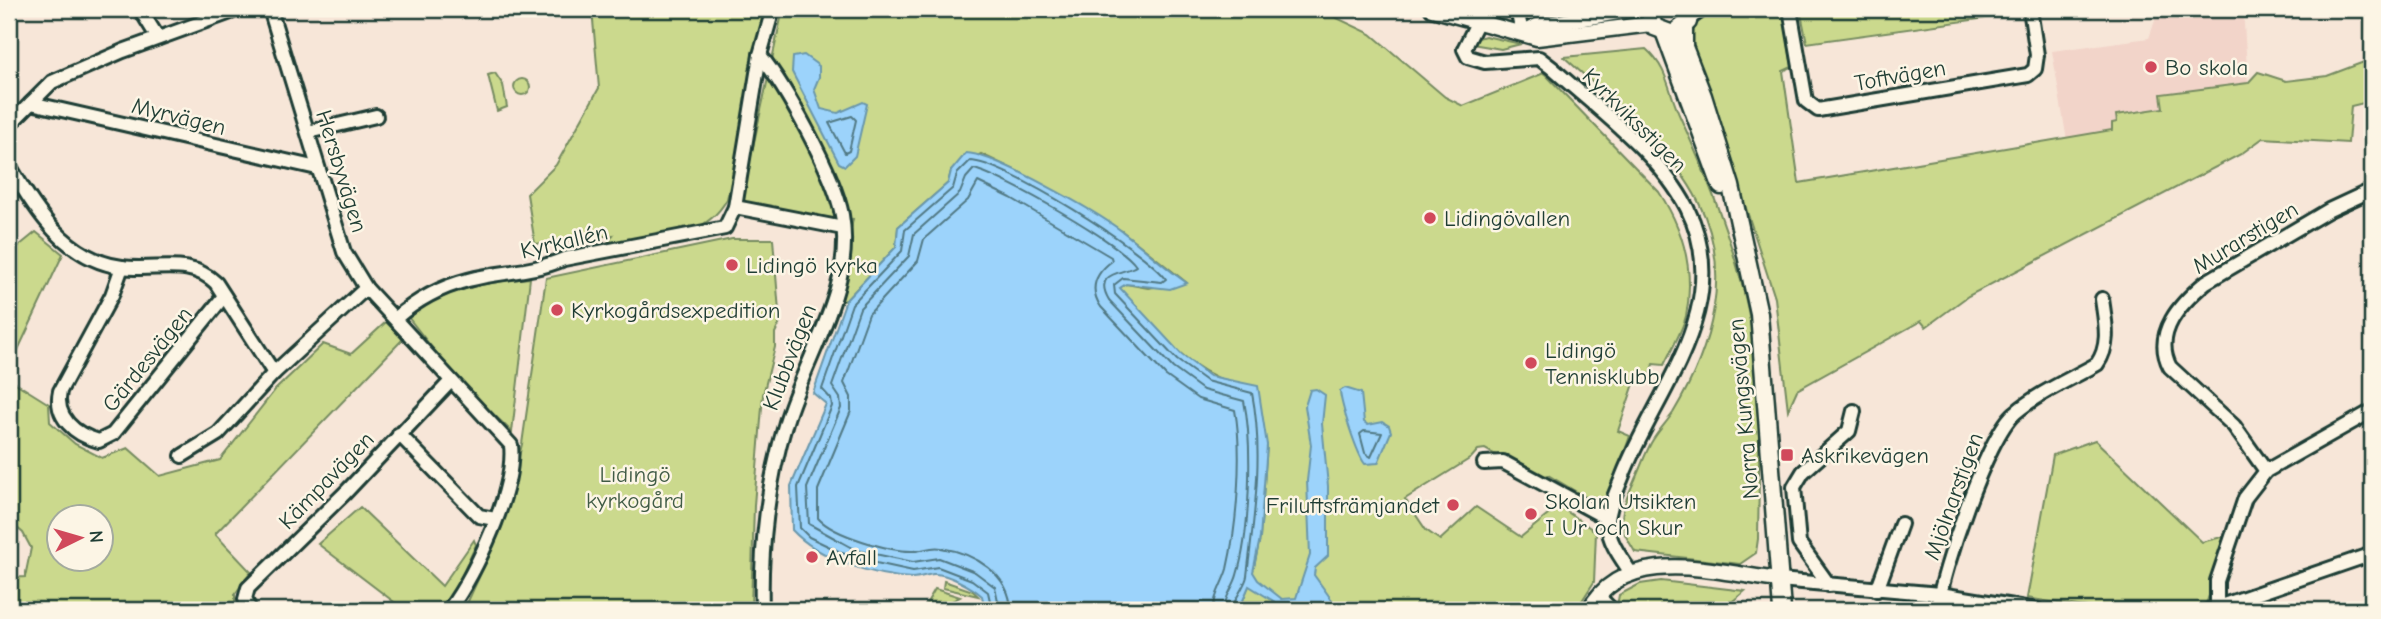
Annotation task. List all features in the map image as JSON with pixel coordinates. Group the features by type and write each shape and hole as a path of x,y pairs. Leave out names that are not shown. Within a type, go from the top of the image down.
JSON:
{"main road":[{"path":"1650,16 1665,34 1692,16"},
{"name":"Norra Kungsvägen","path":"1692,16 1684,47 1703,96 1731,186 1765,352 1782,610"},
{"name":"Norra Kungsvägen","path":"1665,34 1708,154 1722,188 1733,206"}],"street":[{"path":"141,9 158,37"},
{"path":"9,125 52,82 158,37 239,9"},
{"name":"Hersbyvägen","path":"270,9 344,252 366,288 511,445 512,458 495,519"},
{"path":"773,9 760,55 735,207 843,228"},
{"path":"1432,9 1537,38 1555,37 1650,16"},
{"path":"1517,9 1522,33"},
{"path":"1522,33 1537,26 1634,9"},
{"name":"Toftvägen","path":"1790,9 1806,102 1818,110 2028,75 2035,69 2038,55 2030,9"},
{"name":"Kyrkviksstigen","path":"1477,23 1464,48 1468,57 1485,62 1539,58 1552,68 1661,170 1688,211 1697,238 1701,295 1695,323 1669,387 1630,457 1608,519"},
{"name":"Klubbvägen","path":"760,55 780,79 820,160 838,202 843,228 835,293 825,327 802,375 774,467 764,554 762,610"},
{"name":"Myrvägen","path":"31,103 317,168"},
{"path":"308,132 376,116"},
{"path":"9,165 43,218 64,242 93,259 122,267 179,267 206,274 224,296 274,373"},
{"name":"Murarstigen","path":"2266,471 2234,426 2170,367 2163,354 2165,331 2186,300 2206,282 2329,210 2372,190"},
{"name":"Kyrkallén","path":"400,323 429,295 469,280 540,270 564,259 725,228 735,207"},
{"name":"Gärdesvägen","path":"122,267 112,295 60,391 57,403 59,412 71,427 99,441 113,434 224,296"},
{"path":"183,456 219,434 274,373 366,288"},
{"name":"Mjölnarstigen","path":"1940,594 1954,542 1992,443 2003,426 2015,412 2097,364 2105,352 2106,329 2102,299"},
{"name":"Kämpavägen","path":"250,610 245,603 248,588 450,382"},
{"path":"1829,585 1799,543 1794,487 1803,472 1849,431 1854,411"},
{"path":"2372,411 2266,471 2245,498 2217,581 2213,609 2372,554"},
{"path":"399,434 479,516 495,519 470,576 449,610"},
{"path":"1484,463 1503,462 1608,519 1609,534 1631,573"},
{"path":"1877,590 1901,524"},
{"path":"1589,610 1598,596 1631,573 1643,568 1664,567 1877,590 1940,594 2037,610"},
{"path":"1937,610 1940,594"},
{"path":"1598,596 1612,610"}],"shaded area":[{"name":"Bo skola","path":"2159,9 2243,9 2248,83 2162,94 2163,108 2116,115 2117,123 2113,130 2067,141 2052,51 2149,38"}],"green space":[{"path":"592,9 771,9 727,199 717,213 690,231 656,241 604,249 613,235 535,244 527,194 556,165 599,88"},
{"path":"783,9 1318,9 1371,34 1445,97 1463,106 1544,73 1659,192 1668,206 1681,236 1688,267 1686,316 1664,365 1653,364 1650,375 1637,375 1618,431 1630,436 1609,496 1597,504 1548,475 1538,478 1485,449 1478,450 1471,458 1405,499 1426,530 1440,540 1476,507 1521,537 1559,506 1596,532 1594,582 1576,610 1239,610 1251,580 1260,538 1267,445 1230,382 1197,366 1183,355 1119,288 1126,284 1148,288 1186,282 1122,231 1023,174 981,154 951,171 948,183 898,227 896,247 846,300 836,304 853,219 814,217 741,202"},
{"path":"1692,9 1783,9 1792,67 1783,71 1799,183 2112,130 2112,123 2117,122 2116,115 2163,108 2161,94 2248,83 2258,72 2286,81 2327,76 2372,59 2372,101 2351,106 2348,143 2263,138 2241,154 1968,296 1926,327 1921,321 1797,390 1788,410 1775,298 1693,44"},
{"path":"1800,9 2023,9 2023,13 1807,43"},
{"path":"1485,36 1521,44 1501,49 1472,44 1475,39"},
{"path":"1646,49 1664,73 1711,189 1736,260 1748,310 1758,395 1758,539 1756,553 1740,564 1635,552 1623,528 1625,502 1645,456 1653,439 1673,413 1687,388 1708,336 1714,309 1715,255 1709,228 1698,201 1671,160 1637,123 1564,57"},
{"path":"495,73 503,85 507,107 497,111 488,75"},
{"path":"519,79 525,79 530,87 528,93 519,95 514,90 514,84"},
{"path":"36,232 63,254 9,369 9,254"},
{"name":"Lidingö kyrkogård","path":"732,239 773,239 780,323 775,333 775,347 763,395 754,505 751,610 464,610 502,527 522,444 546,278"},
{"path":"530,278 512,432 455,377 408,317 436,300 466,288"},
{"path":"386,322 403,339 215,534 251,572 235,594 235,610 9,610 9,578 25,577 31,548 23,533 9,521 9,379 49,404 50,422 75,444 102,458 128,448 160,476 220,460 275,390 323,344 351,354"},
{"path":"2095,440 2202,542 2230,535 2206,604 2165,611 2142,611 2093,608 2027,598 2053,455"},
{"path":"360,507 442,586 474,540 476,545 446,609 402,608 318,544"},
{"path":"944,581 973,591 978,596 943,588"},
{"path":"1661,581 1745,591 1722,610 1622,610 1617,606 1619,595 1640,584"},
{"path":"935,589 960,597 942,606 945,610 931,610 925,606"}],"water":[{"path":"804,55 819,66 819,77 814,89 821,109 838,113 863,102 867,104 855,156 845,166 839,163 792,72 793,57"},
{"path":"966,153 1022,173 1092,211 1187,283 1170,289 1126,284 1120,288 1182,355 1210,376 1258,386 1267,445 1260,538 1253,572 1258,580 1282,599 1296,598 1310,555 1307,481 1311,445 1305,406 1310,390 1316,389 1325,395 1322,424 1328,486 1328,556 1315,568 1314,575 1339,610 1288,610 1249,586 1239,610 985,610 982,596 952,578 939,574 915,578 897,577 864,570 817,549 792,530 791,486 826,404 813,393 846,300 896,247 898,227 948,183 951,171"},
{"path":"1345,388 1361,393 1364,422 1368,425 1383,422 1389,426 1391,432 1378,463 1365,464 1358,450 1341,398 1340,391"}],"place":[{"name":"Bo skola","path":"2151,67"},
{"name":"Lidingövallen","path":"1430,218"},
{"name":"Lidingö kyrka","path":"732,265"},
{"name":"Kyrkogårdsexpedition","path":"557,310"},
{"name":"Lidingö Tennisklubb","path":"1531,363"},
{"name":"Askrikevägen","path":"1787,455"},
{"name":"Friluftsfrämjandet","path":"1453,505"},
{"name":"Skolan Utsikten I Ur och Skur","path":"1531,514"},
{"name":"Avfall","path":"812,557"}]}
